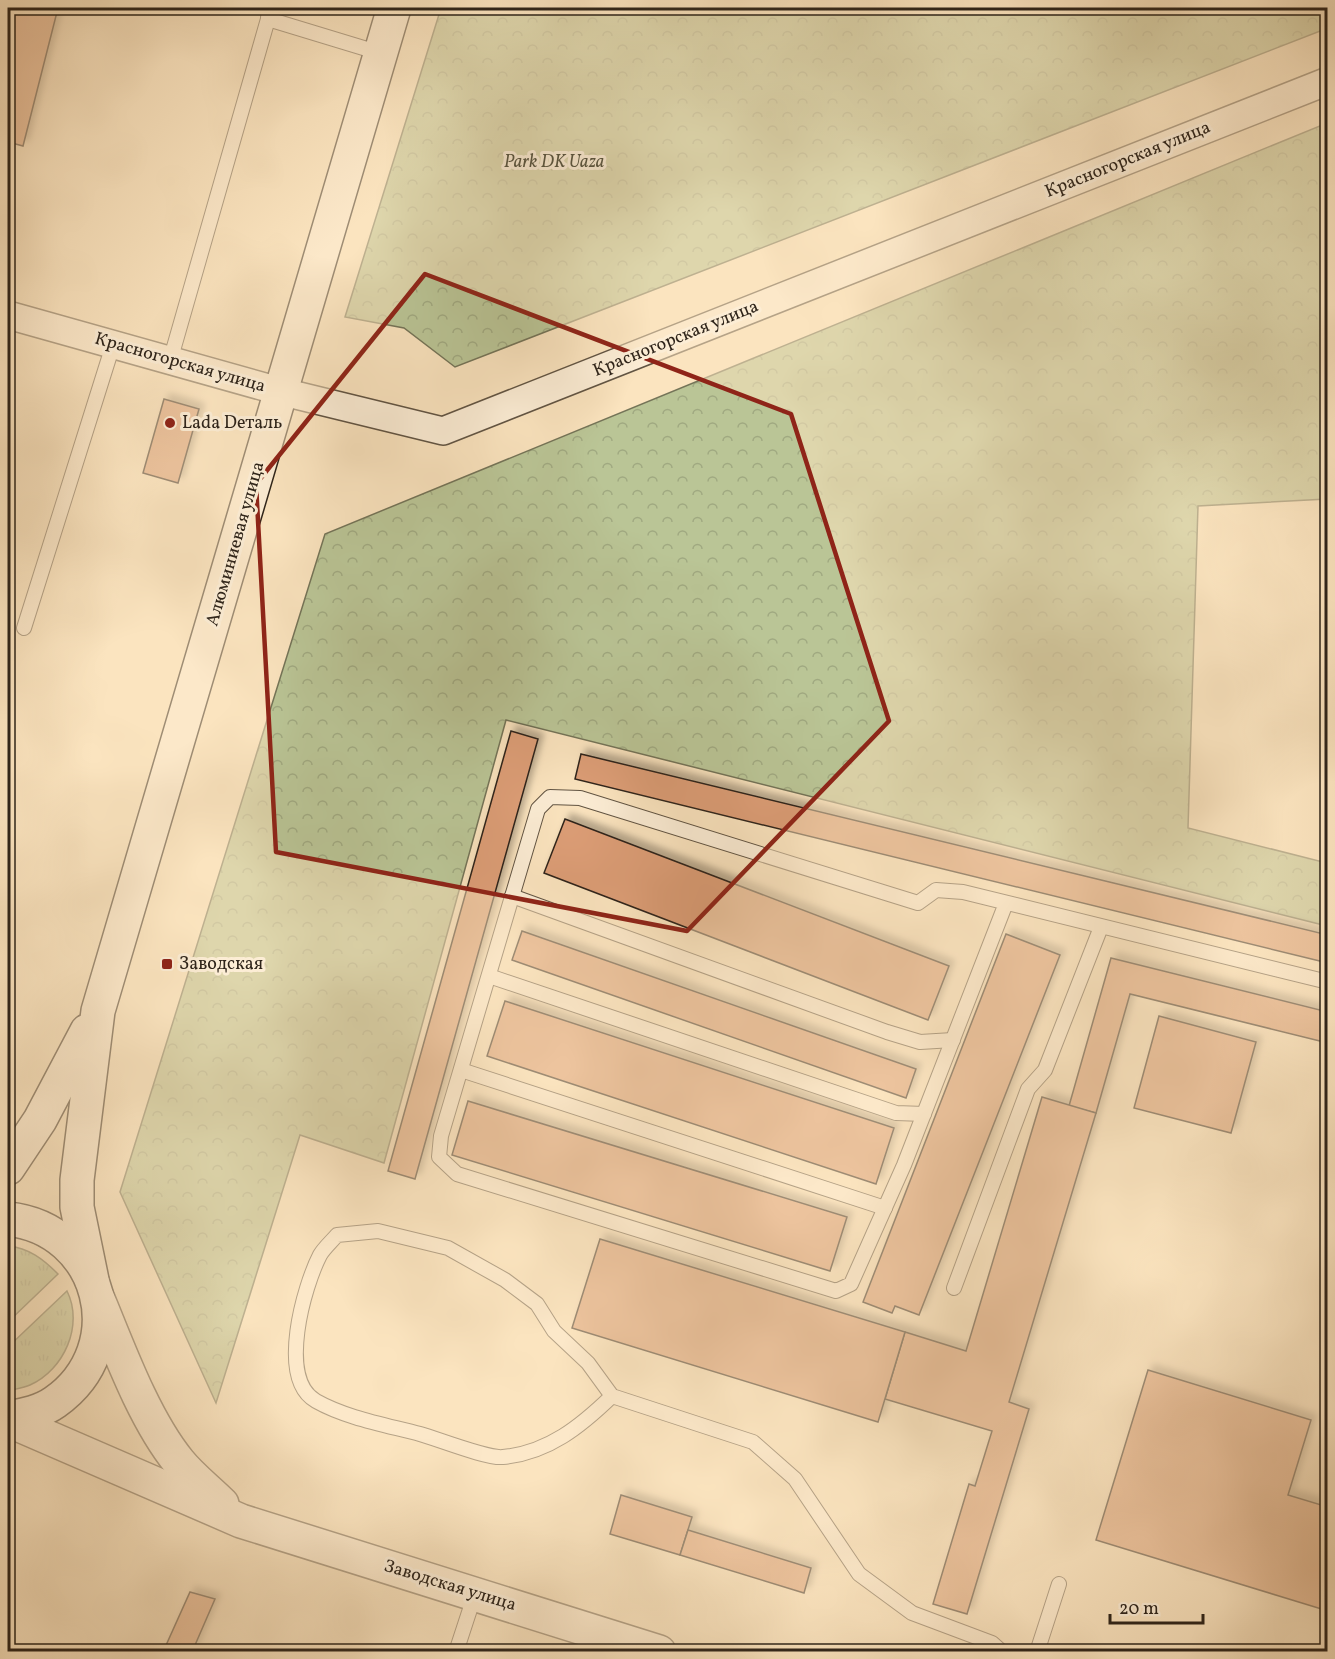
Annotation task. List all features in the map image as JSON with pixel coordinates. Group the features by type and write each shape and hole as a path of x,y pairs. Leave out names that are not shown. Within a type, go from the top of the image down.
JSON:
{"main road":[{"name":"Алюминиевая улица","path":"98,1011 236,546 279,391 394,8"},
{"path":"8,1168 40,1120 98,1011"},
{"path":"8,1419 30,1414 54,1403 74,1386 88,1365 97,1340 100,1320 77,1206 77,1180 98,1011"},
{"path":"8,1219 45,1229 66,1243 82,1262 122,1358 157,1426 178,1460 241,1521"},
{"name":"Заводская улица","path":"8,1419 241,1521 659,1652"}],"street":[{"name":"Красногорская улица","path":"8,315 279,391 443,431 1328,81"}],"lane":[{"path":"170,361 268,13 380,53"},
{"path":"24,628 113,345"},
{"path":"1006,903 885,1208 851,1284 836,1291 457,1174 439,1157 441,1136 538,809 550,797 580,798 918,903 936,890 963,892 1328,982"},
{"path":"512,896 887,1032 920,1042 953,1040"},
{"path":"954,1288 1028,1089 1045,1070 1101,927"},
{"path":"489,976 896,1113 924,1114"},
{"path":"461,1070 885,1208"},
{"path":"612,1396 583,1424 545,1448 501,1458 356,1416 314,1400 298,1380 296,1338 303,1299 320,1254 337,1234 378,1231 448,1248 505,1280 537,1304 554,1331 588,1363 612,1396 753,1442 795,1479 859,1574 912,1613 992,1643 1002,1652"},
{"path":"1037,1652 1059,1584"},
{"path":"456,1652 475,1594"}],"highlighted area":[{"path":"425,274 791,414 889,721 687,931 276,852 256,484"}],"green space":[{"name":"Park DK Uaza","path":"441,8 1327,8 1328,28 455,367 404,328 345,317"},
{"path":"1327,123 1327,499 1198,506 1188,828 1327,863 1327,926 506,720 384,1163 300,1135 216,1403 120,1192 325,534"},
{"path":"8,1246 23,1249 35,1255 58,1274 8,1322"},
{"path":"67,1291 72,1304 72,1332 61,1358 42,1378 27,1386 8,1391 8,1347"}],"building":[{"path":"8,8 58,8 23,146 8,142"},
{"path":"164,399 199,409 178,483 143,473"},
{"path":"511,731 538,739 415,1179 388,1171"},
{"path":"581,754 1328,935 1328,963 575,779"},
{"path":"565,819 949,966 928,1020 544,873"},
{"path":"522,931 916,1069 906,1098 512,960"},
{"path":"1006,934 1060,955 919,1315 895,1306 892,1313 863,1302"},
{"path":"1111,958 1328,1012 1328,1043 1130,994 1096,1113 1069,1106"},
{"path":"505,1001 894,1128 876,1184 487,1056"},
{"path":"1159,1016 1256,1042 1231,1133 1134,1108"},
{"path":"1042,1097 1096,1113 1009,1402 1029,1409 967,1614 933,1604 969,1484 975,1486 992,1431 885,1399 905,1332 966,1351"},
{"path":"468,1101 847,1217 830,1271 452,1155"},
{"path":"600,1239 905,1332 878,1422 572,1328"},
{"path":"1148,1370 1311,1420 1288,1495 1328,1507 1328,1611 1096,1540"},
{"path":"621,1495 692,1517 680,1555 610,1534"},
{"path":"688,1530 811,1568 804,1593 680,1555"},
{"path":"190,1592 215,1599 192,1652 163,1652"}],"place":[{"name":"Lada Dеталь","path":"170,423"},
{"name":"Заводская","path":"167,964"}]}
